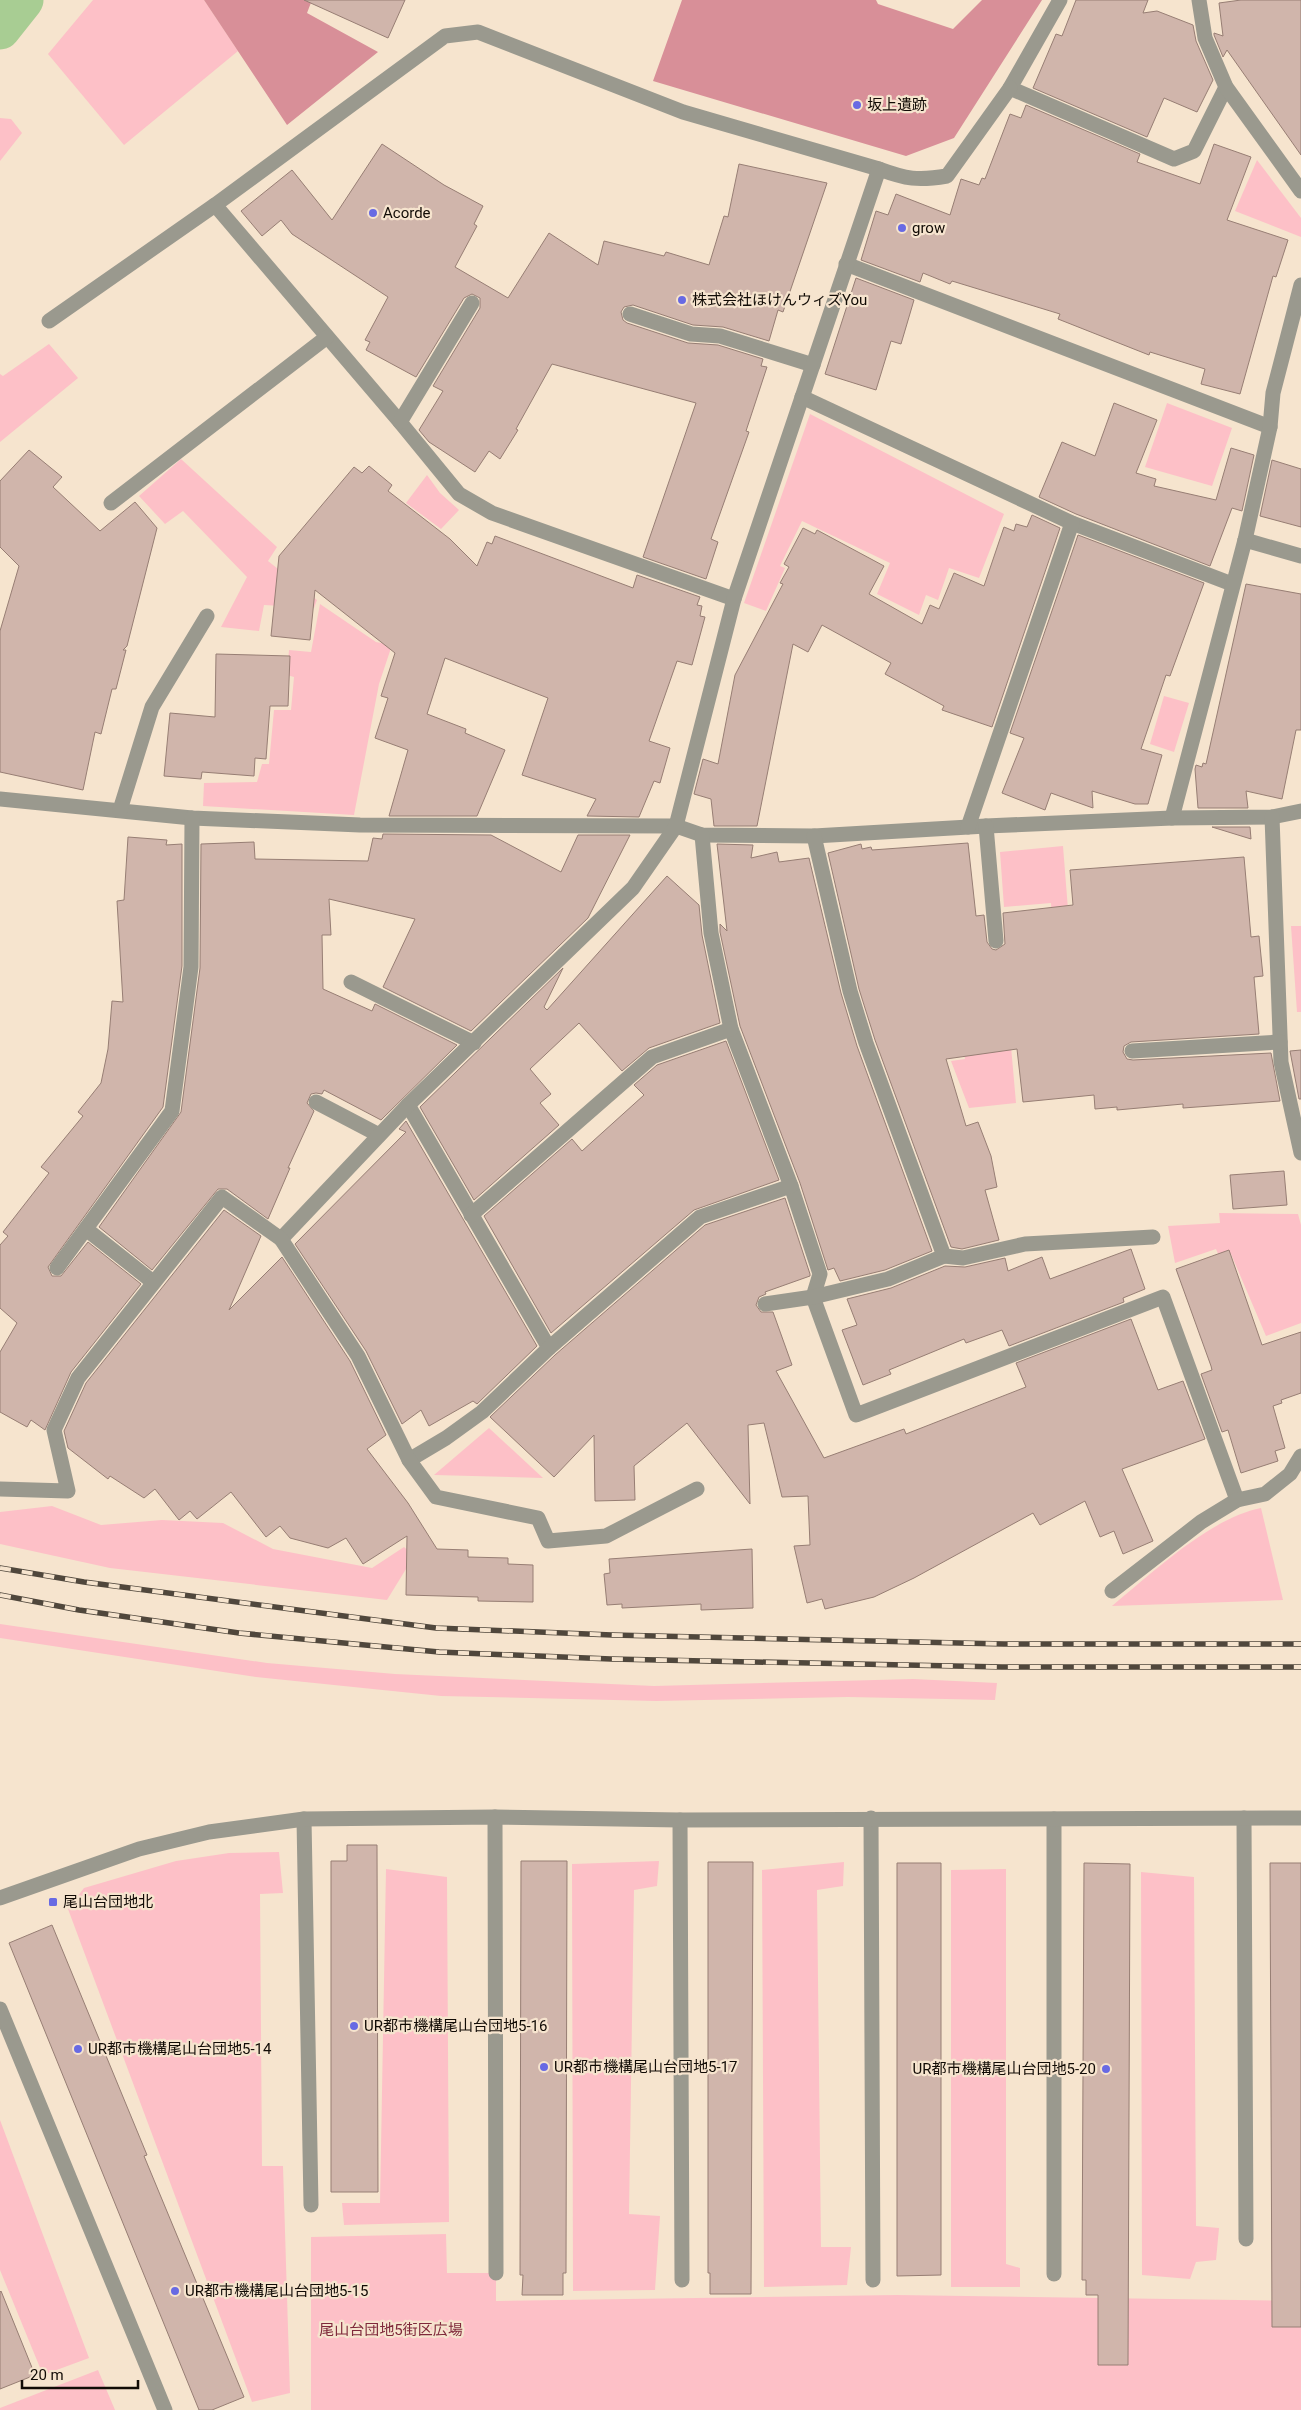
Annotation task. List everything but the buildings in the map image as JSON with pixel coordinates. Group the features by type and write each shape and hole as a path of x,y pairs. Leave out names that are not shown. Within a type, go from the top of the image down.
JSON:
{"street":[{"path":"49,321 215,205 445,36 478,32 683,112 879,169 904,179 924,180 947,176 1010,88 1060,0"},
{"path":"1199,0 1205,38 1226,87 1301,192"},
{"path":"1010,88 1174,159 1194,151 1226,87"},
{"path":"281,1239 408,1105 633,888 676,826 734,599 879,169"},
{"path":"215,205 459,494 492,513 734,599"},
{"path":"846,264 1270,427"},
{"path":"1172,818 1245,540 1270,427 1272,392 1301,286"},
{"path":"400,422 472,303"},
{"path":"630,314 691,334 720,336 813,365"},
{"path":"111,503 327,337"},
{"path":"802,397 1072,523 1232,584"},
{"path":"968,827 1072,523"},
{"path":"1245,540 1301,556"},
{"path":"120,810 152,707 207,616"},
{"path":"0,798 192,818 360,825 676,826 702,835 814,836 1172,818 1272,817 1300,807"},
{"path":"1272,817 1281,1062 1296,1107 1301,1153"},
{"path":"57,1268 172,1111 191,967 192,818"},
{"path":"986,826 996,941"},
{"path":"702,835 711,934 731,1029 791,1186 820,1274 813,1297 856,1415 1163,1297 1236,1500"},
{"path":"814,836 850,992 866,1043 944,1256"},
{"path":"351,982 474,1043"},
{"path":"470,1216 652,1057 731,1029"},
{"path":"1132,1051 1280,1042"},
{"path":"316,1102 379,1135"},
{"path":"408,1105 470,1216 549,1348"},
{"path":"409,1460 446,1438 482,1412 549,1348 700,1217 791,1186"},
{"path":"0,1489 68,1491 54,1430 78,1378 222,1196 281,1239 358,1356 409,1460 436,1497 538,1518 548,1541 606,1536 697,1489"},
{"path":"86,1228 153,1282"},
{"path":"766,1304 813,1297 888,1279 944,1256 963,1258 1025,1244 1153,1237"},
{"path":"1112,1591 1201,1522 1236,1500 1264,1494 1290,1474 1301,1456"},
{"path":"495,1817 496,2273"},
{"path":"0,1898 139,1849 209,1832 304,1819 495,1817 680,1820 1301,1818"},
{"path":"871,1818 873,2280"},
{"path":"1244,1818 1246,2239"},
{"path":"304,1819 311,2205"},
{"path":"1054,1819 1054,2274"},
{"path":"680,1820 682,2280"},
{"path":"0,2009 165,2410"}],"green space":[{"path":"93,0 204,0 238,51 124,145 48,54"},
{"path":"0,118 11,119 22,133 0,161"},
{"path":"1257,160 1301,218 1301,237 1235,211"},
{"path":"49,344 78,378 0,442 0,374 3,376"},
{"path":"1167,403 1232,428 1212,486 1145,467"},
{"path":"810,414 1004,514 979,578 949,568 938,600 926,595 919,615 877,594 890,563 802,521 780,566 785,568 766,611 744,603"},
{"path":"181,459 277,547 268,561 317,600 314,608 264,605 259,631 221,627 247,577 183,511 165,524 139,496"},
{"path":"427,475 440,493 459,510 441,529 406,503"},
{"path":"320,604 376,642 392,645 379,684 354,815 203,806 204,783 257,782 262,764 269,764 274,710 291,710 294,677 287,675 289,650 311,652"},
{"path":"1164,696 1189,703 1174,752 1150,744"},
{"path":"1063,846 1070,935 1053,936 1051,903 1004,907 1000,852"},
{"path":"1291,926 1301,926 1301,1012 1297,1012"},
{"path":"1010,1035 1016,1103 969,1108 951,1061 965,1059 962,1040"},
{"path":"1219,1213 1298,1214 1301,1225 1301,1323 1266,1336 1231,1254 1219,1256 1216,1249 1175,1263 1168,1226 1220,1223"},
{"path":"489,1428 543,1478 434,1475"},
{"path":"52,1506 101,1525 162,1520 223,1523 273,1549 372,1568 404,1547 414,1556 387,1600 110,1568 0,1544 0,1512"},
{"path":"1261,1508 1283,1600 1112,1606 1182,1548 1222,1523"},
{"path":"0,1624 267,1663 395,1674 654,1686 913,1679 997,1683 995,1700 848,1697 656,1701 441,1696 256,1677 0,1638"},
{"path":"279,1852 283,1893 260,1894 262,2166 283,2166 290,2393 252,2402 68,1909 84,1888 176,1861 229,1853"},
{"path":"659,1861 657,1886 634,1890 629,2214 660,2216 655,2290 573,2291 572,1864"},
{"path":"844,1862 843,1886 817,1890 821,2247 851,2247 847,2285 764,2287 762,1870"},
{"path":"386,1869 447,1877 449,2222 344,2225 342,2203 380,2203"},
{"path":"1006,1869 1006,2264 1020,2268 1020,2287 951,2287 951,1870"},
{"path":"1141,1872 1194,1877 1196,2226 1219,2228 1216,2260 1196,2262 1190,2279 1142,2275"},
{"path":"0,2120 89,2358 43,2375 0,2270"},
{"name":"尾山台団地5街区広場","path":"446,2234 447,2273 496,2273 496,2301 897,2295 1301,2301 1301,2410 311,2410 311,2237"},
{"path":"98,2370 115,2410 0,2410 0,2408"}],"shaded area":[{"path":"204,0 312,0 307,13 378,52 287,125"},
{"path":"682,0 876,0 878,4 953,29 982,0 1042,0 954,138 906,156 653,81"}],"waterway":[{"path":"0,29 23,0"}],"railway":[{"path":"0,1568 84,1582 436,1628 612,1635 1004,1644 1301,1644"},
{"path":"0,1595 79,1610 239,1633 439,1652 611,1659 1002,1667 1301,1667"}],"place":[{"name":"坂上遺跡","path":"857,105"},
{"name":"Acorde","path":"373,213"},
{"name":"grow","path":"902,228"},
{"name":"株式会社ほけんウィズYou","path":"682,300"},
{"name":"尾山台団地北","path":"53,1902"},
{"name":"UR都市機構尾山台団地5-16","path":"354,2026"},
{"name":"UR都市機構尾山台団地5-14","path":"78,2049"},
{"name":"UR都市機構尾山台団地5-17","path":"544,2067"},
{"name":"UR都市機構尾山台団地5-20","path":"1106,2069"},
{"name":"UR都市機構尾山台団地5-15","path":"175,2291"}]}
